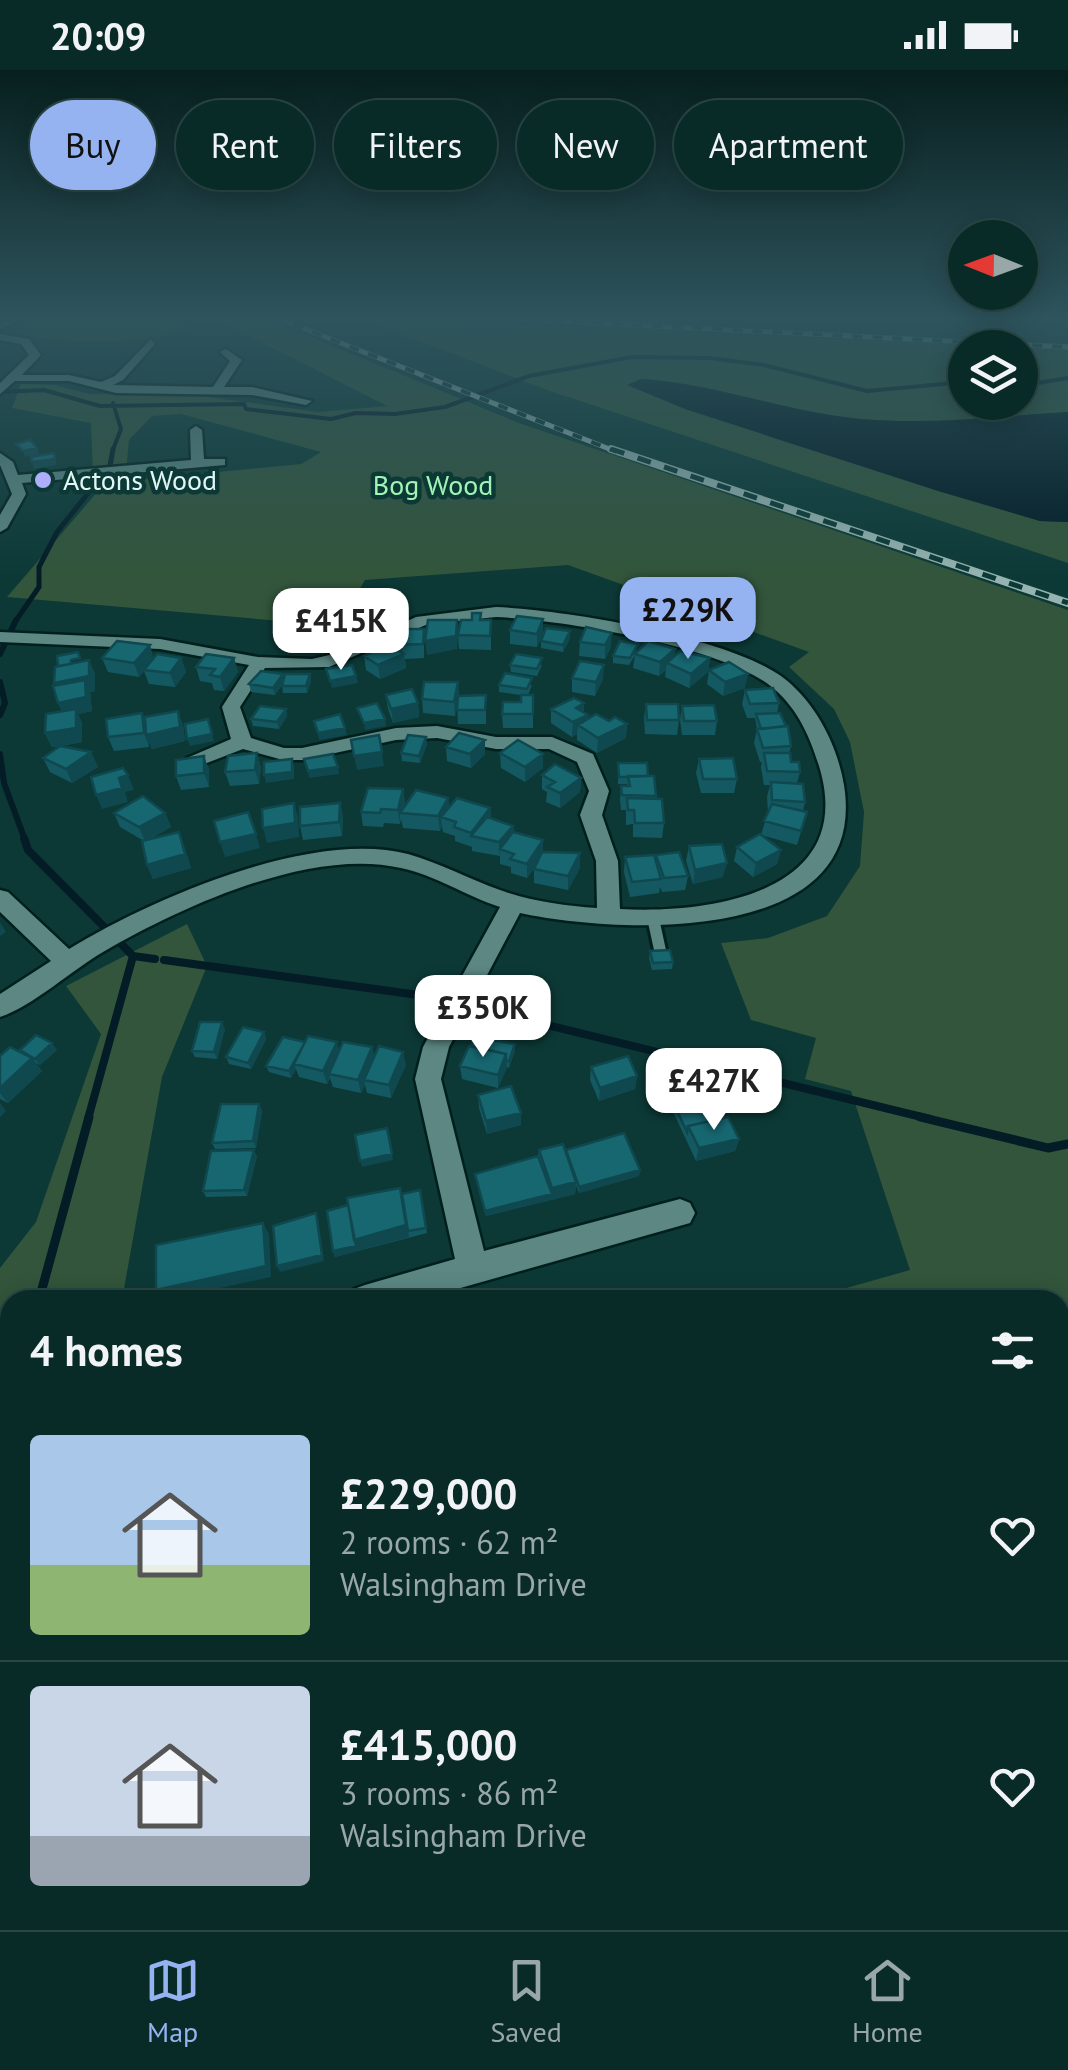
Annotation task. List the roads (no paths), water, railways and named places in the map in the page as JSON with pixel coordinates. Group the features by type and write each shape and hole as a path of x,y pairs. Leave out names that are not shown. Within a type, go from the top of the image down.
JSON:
{"street":[{"path":"196,430 198,463"},
{"path":"0,457 15,478 17,502 0,528"},
{"path":"15,478 220,462"},
{"path":"0,638 30,642 156,643 260,662 334,661 436,616 487,611 537,615 655,636 742,660 768,674 803,706 825,746 835,811 828,849 806,878 752,906 653,918 610,918 514,903 431,866 370,856 250,876 136,920 66,960 0,1007"},
{"path":"242,742 230,708 260,662"},
{"path":"194,762 242,742 283,754 302,754 396,734 437,732 496,743 552,743 586,758 598,791 591,815 607,862 610,918"},
{"path":"0,898 66,960"},
{"path":"473,1269 428,1078 436,1048 514,903"},
{"path":"400,1290 680,1214"}],"lane":[{"path":"653,918 660,950"}],"water":[{"path":"672,404 774,404 889,421 1038,420 1038,414 1068,412 1068,522 1040,521"}],"waterway":[{"path":"92,404 114,406"},
{"path":"114,406 244,404 246,409 331,419 454,404"},
{"path":"113,450 121,429 114,406"},
{"path":"15,622 39,587 39,567 57,532 110,466 113,450"},
{"path":"0,654 15,622"},
{"path":"0,682 5,703 0,715"},
{"path":"0,754 4,783 25,840"},
{"path":"24,838 28,850 133,956"},
{"path":"88,1119 133,956"},
{"path":"133,956 155,959"},
{"path":"164,960 433,997"},
{"path":"486,1010 930,1119"},
{"path":"42,1290 89,1117"},
{"path":"920,1117 1048,1148 1068,1144"}],"railway":[{"path":"495,404 617,452"},
{"path":"611,449 1068,603"}],"place":[{"name":"Actons Wood","path":"43,480"}],"park label":[{"name":"Bog Wood","path":"433,485"}]}
